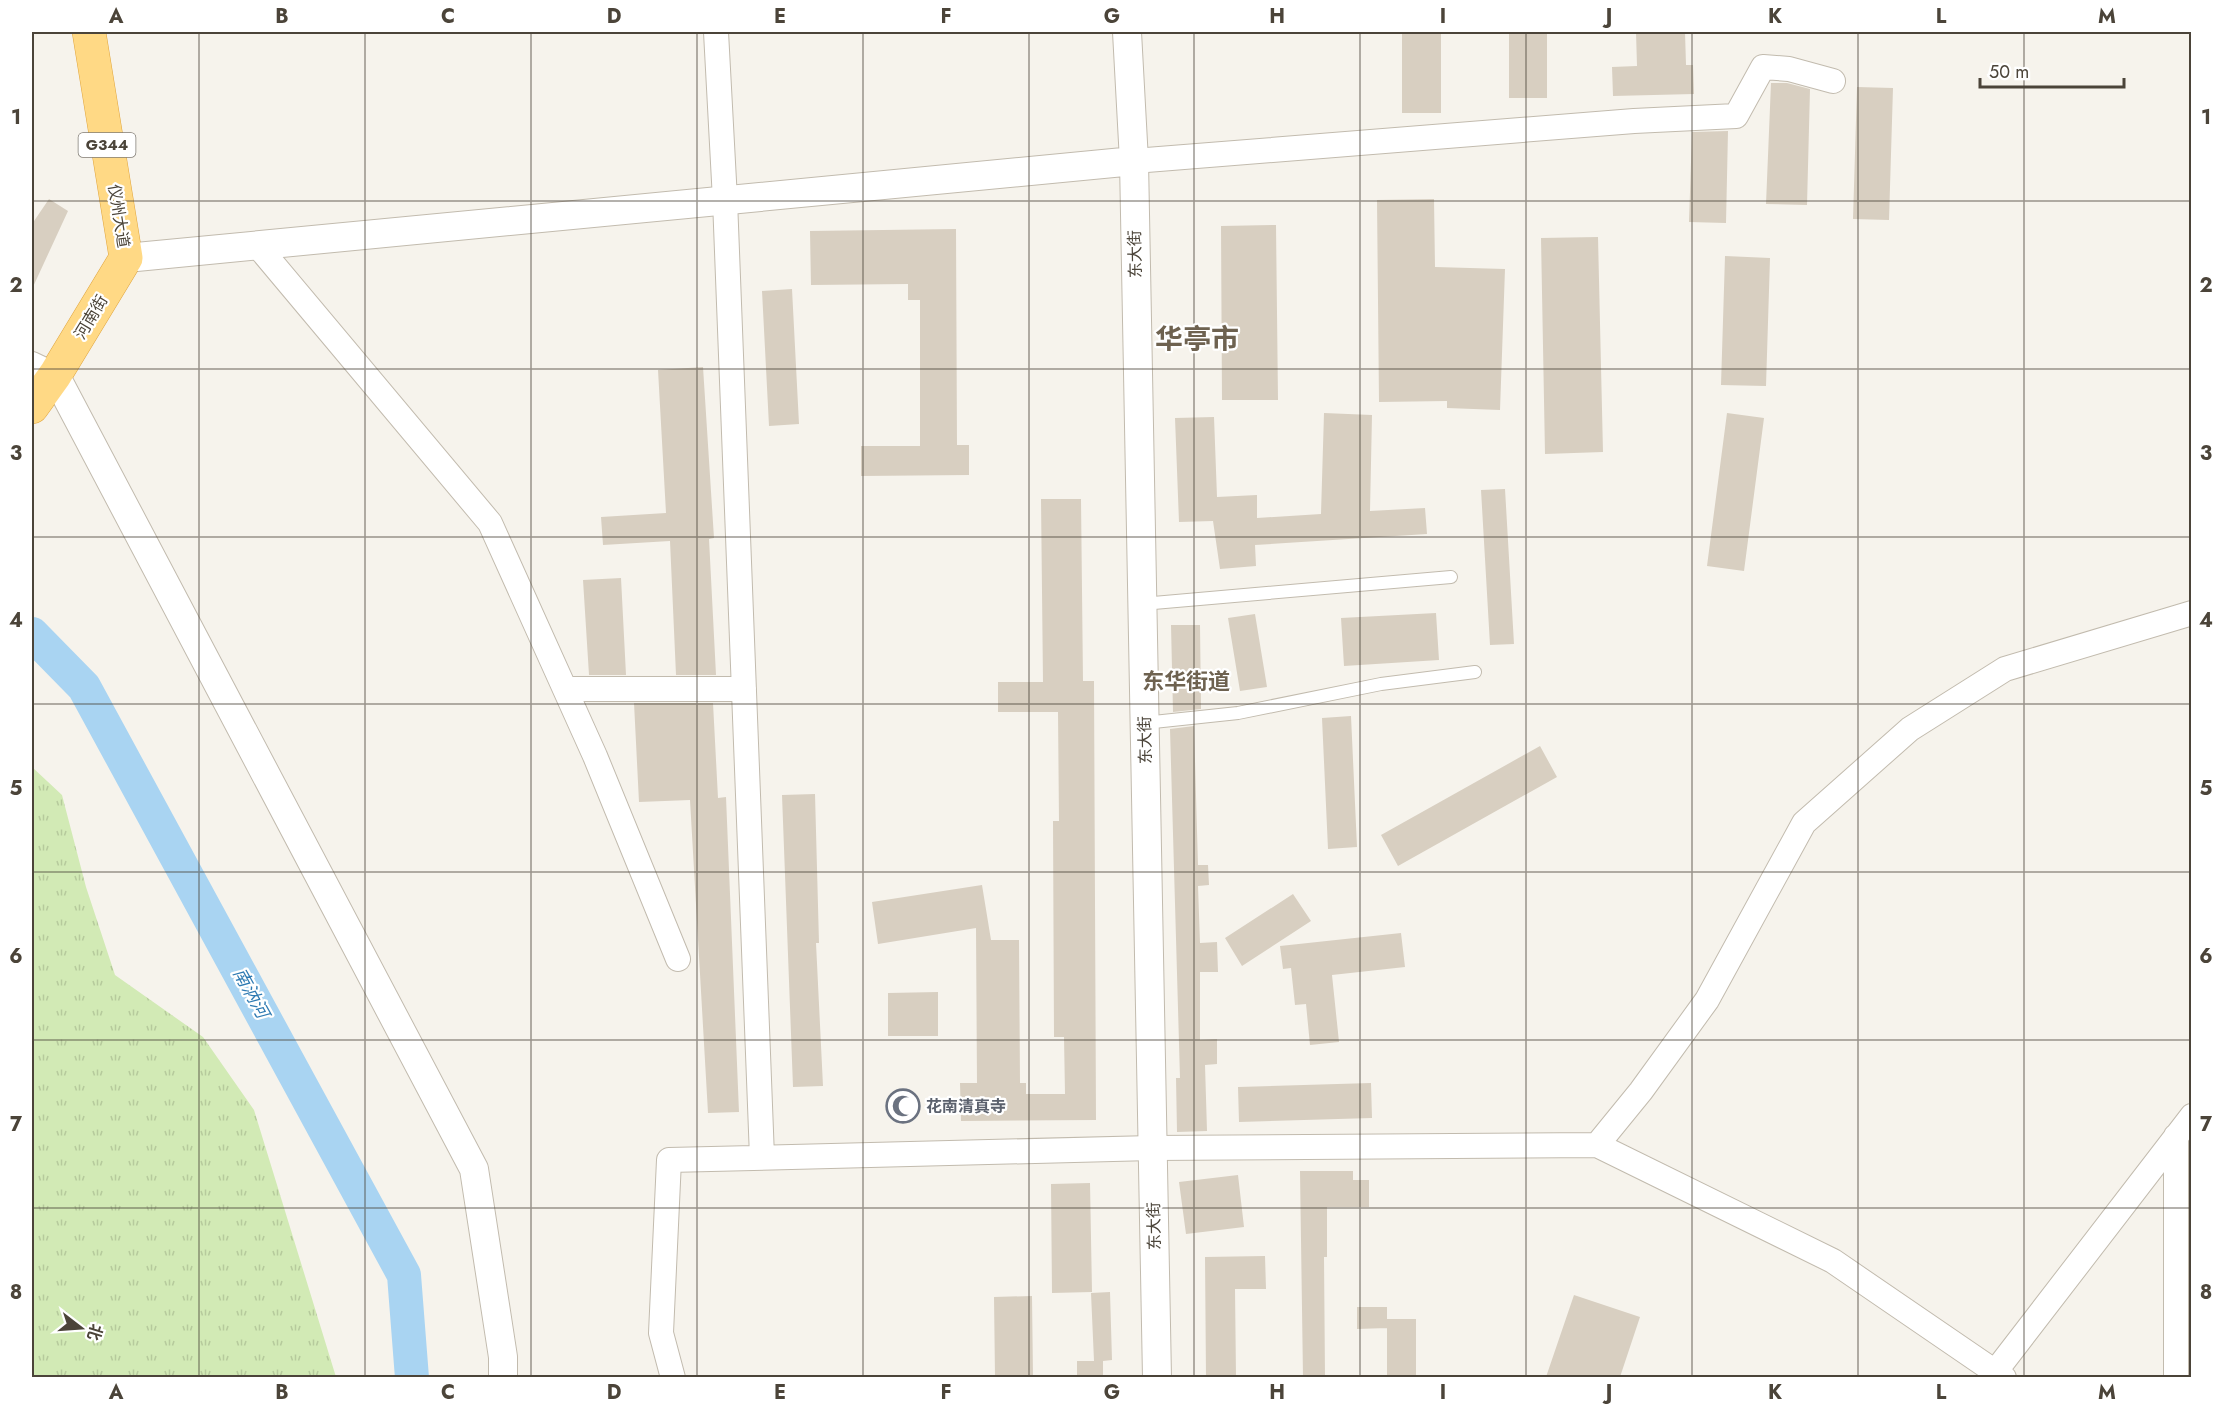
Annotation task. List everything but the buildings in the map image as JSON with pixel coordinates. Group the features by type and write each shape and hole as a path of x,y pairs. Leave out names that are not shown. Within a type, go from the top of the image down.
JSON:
{"highway":[{"name":"仪州大道","path":"89,32 126,258"},
{"name":"河南街","path":"32,407 44,370 126,258"}],"street":[{"path":"716,32 725,200 762,1157"},
{"name":"东大街","path":"1126,32 1134,161 1157,1377"},
{"path":"126,258 1134,161 1634,121 1736,116 1763,67 1789,69 1833,81"},
{"path":"257,245 490,523 565,689 678,958"},
{"path":"44,370 474,1169 503,1357 503,1377"},
{"path":"1597,1145 1641,1091 1707,1000 1804,823 1910,729 2005,669 2192,613"},
{"path":"565,689 744,689"},
{"path":"673,1377 662,1333 669,1160 1152,1148 1597,1145 1833,1261 2000,1375 2192,1116"},
{"path":"2176,1136 2176,1377"}],"lane":[{"path":"1142,604 1451,576"},
{"path":"1144,723 1238,713 1382,684 1475,672"}],"green space":[{"path":"32,767 62,795 86,887 115,975 203,1037 254,1110 336,1377 32,1377"}],"waterway":[{"name":"南汭河","path":"32,634 84,687 404,1275 412,1378"}],"place":[{"name":"花南清真寺","path":"903,1106"}],"district":[{"name":"华亭市","path":"1197,339"},
{"name":"东华街道","path":"1186,681"}]}
